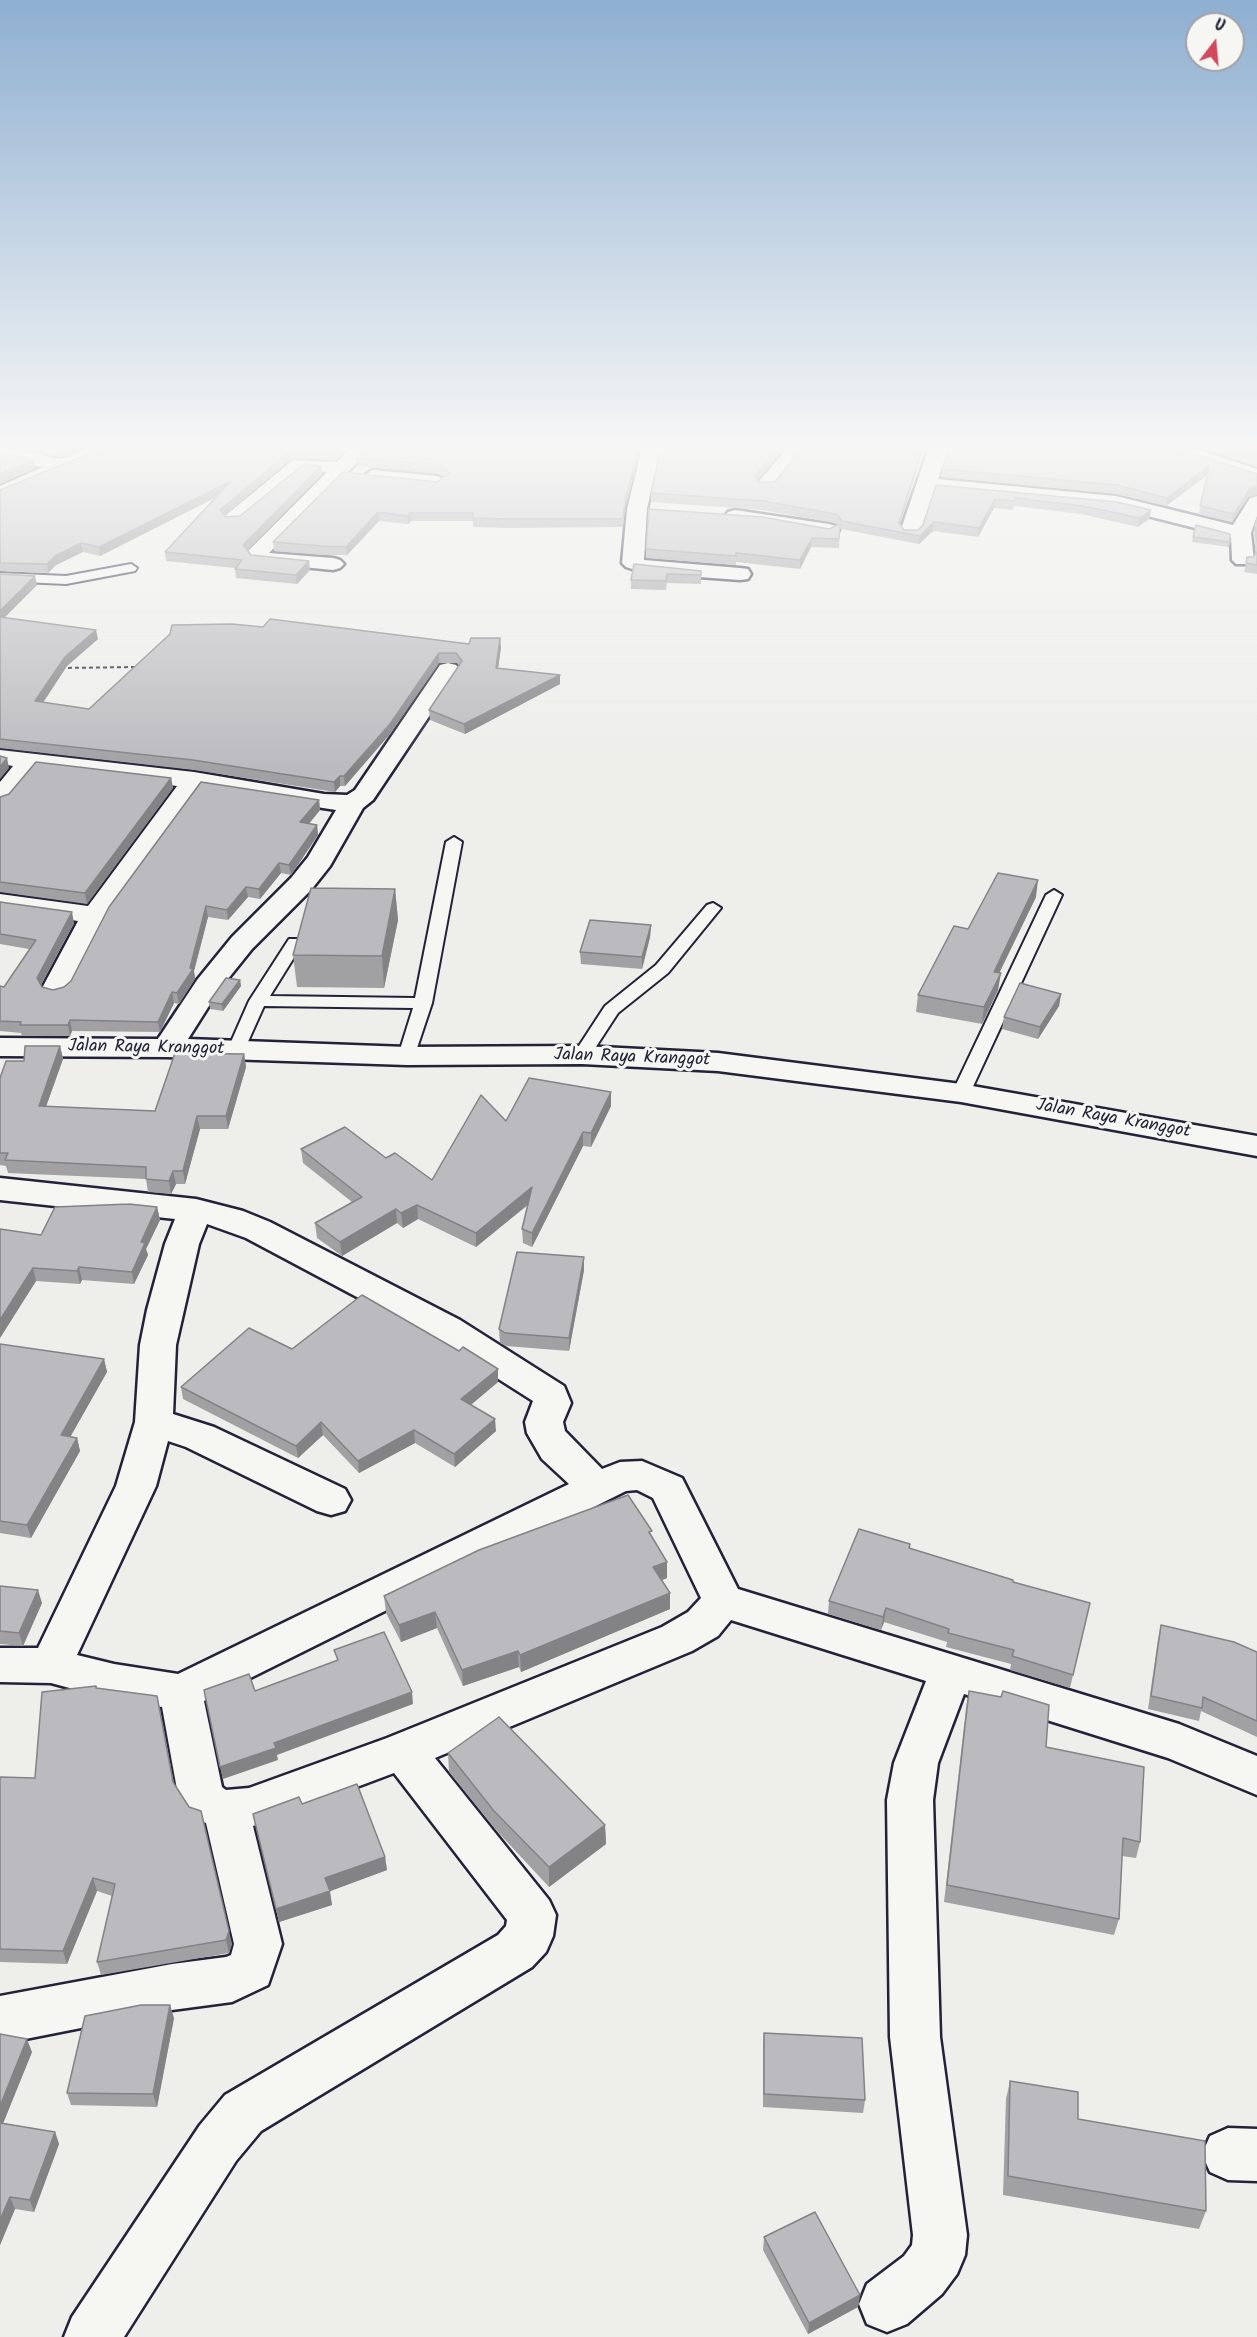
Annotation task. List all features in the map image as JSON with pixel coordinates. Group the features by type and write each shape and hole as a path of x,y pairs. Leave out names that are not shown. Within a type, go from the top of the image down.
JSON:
{"street":[{"path":"257,553 259,558 333,564"},
{"path":"636,553 633,563 636,566 740,574"},
{"path":"1242,553 1243,560"},
{"path":"167,1048 207,986 242,943 302,884 320,860 353,804 364,795 448,670"},
{"path":"0,757 194,780 324,802 353,804"},
{"path":"0,798 31,760"},
{"path":"56,990 95,915 194,780"},
{"path":"0,902 95,915"},
{"name":"Jalan Raya Kranggot","path":"0,1047 167,1048 407,1056 582,1055 718,1062 961,1093 1257,1146"},
{"path":"0,1189 196,1210 231,1219 258,1230 447,1329 551,1395 552,1403 544,1422 546,1433 556,1449 598,1488"},
{"path":"51,1666 136,1486 154,1422 158,1345 182,1244 196,1210"},
{"path":"154,1422 200,1437 331,1500"},
{"path":"0,1665 51,1666 114,1682 181,1692 620,1477 642,1475 668,1488 723,1600 950,1674 1179,1743 1257,1776"},
{"path":"181,1692 201,1795 210,1805 226,1810 249,1808 403,1751 677,1639 704,1623 723,1600"},
{"path":"887,2304 923,2275 938,2255 940,2235 915,2037 910,1800 916,1763 950,1674"},
{"path":"92,2337 218,2144 243,2113 515,1951 530,1936 532,1915 403,1751"},
{"path":"0,2020 172,1987 232,1979 251,1969 258,1944 226,1810"}],"lane":[{"path":"0,577 66,580 130,568"},
{"path":"407,1056 423,1003 454,842"},
{"path":"961,1093 1054,895"},
{"path":"582,1055 611,1010 662,969 713,908"},
{"path":"236,1051 258,1001 295,943"},
{"path":"258,1001 423,1003"}],"path":[{"path":"56,668 145,666"}],"building":[{"path":"0,553 61,553 47,564 0,563"},
{"path":"175,553 249,553 309,561 296,575 235,569 242,560"},
{"path":"698,553 736,553 736,556"},
{"path":"737,553 804,553 800,560"},
{"path":"1257,553 1257,565 1246,563 1247,557 1253,557"},
{"path":"634,564 701,571 701,575 667,574 666,581 631,580"},
{"path":"0,574 35,576 0,611"},
{"path":"0,617 96,630 65,657 35,701 89,709 170,634 172,625 232,624 263,627 270,619 469,644 471,638 500,638 496,668 560,675 464,724 429,710 462,661 456,653 439,653 390,724 344,776 340,776 334,782 193,760 0,739"},
{"path":"0,756 7,758 0,767"},
{"path":"36,762 171,778 85,893 0,882 0,797 9,794"},
{"path":"201,782 319,800 300,822 317,825 289,865 279,863 259,889 246,887 227,910 206,906 190,968 193,969 177,993 172,992 158,1022 70,1020 68,1025 20,1025 21,1022 0,1021 0,986 4,987 36,940 0,934 0,902 72,912 37,978 42,987 53,990 64,987 71,981 109,907"},
{"path":"998,873 1038,880 994,972 1001,973 984,1007 918,995 954,926 968,929"},
{"path":"311,888 395,889 382,956 293,955"},
{"path":"590,920 651,925 642,957 580,952"},
{"path":"226,978 240,980 222,1004 209,1002"},
{"path":"1020,983 1061,994 1040,1027 1004,1017"},
{"path":"25,1046 60,1046 39,1106 155,1111 175,1053 244,1054 226,1116 197,1116 183,1171 173,1171 169,1181 146,1179 146,1167 5,1160 8,1153 0,1153 0,1078 6,1061 24,1061"},
{"path":"529,1078 611,1092 591,1133 583,1132 532,1233 522,1229 532,1187 476,1233 417,1205 401,1213 396,1209 340,1242 315,1223 362,1197 301,1149 345,1127 386,1158 395,1153 432,1180 481,1095 506,1121"},
{"path":"129,1204 157,1207 141,1242 145,1243 132,1272 79,1267 77,1271 33,1268 0,1320 0,1229 41,1235 55,1207"},
{"path":"517,1252 584,1257 569,1338 505,1333 499,1329"},
{"path":"362,1295 459,1351 463,1347 498,1369 461,1399 495,1419 454,1454 414,1430 358,1461 321,1422 296,1446 181,1387 249,1328 292,1349"},
{"path":"0,1344 104,1359 61,1435 77,1438 27,1525 0,1521"},
{"path":"628,1495 652,1531 649,1532 667,1562 653,1567 670,1593 520,1655 518,1651 462,1670 435,1612 399,1625 384,1596 479,1550"},
{"path":"859,1529 910,1544 909,1548 1013,1580 1013,1582 1090,1603 1073,1675 1012,1656 1014,1650 948,1633 949,1629 886,1608 883,1617 829,1601"},
{"path":"0,1586 38,1590 19,1633 0,1631"},
{"path":"1161,1625 1234,1642 1257,1652 1257,1721 1203,1697 1202,1708 1151,1696"},
{"path":"384,1632 412,1692 274,1743 276,1748 220,1767 204,1690 249,1674 255,1691 338,1660 334,1650"},
{"path":"96,1686 96,1688 157,1696 173,1782 189,1807 201,1811 229,1931 226,1940 97,1962 115,1884 93,1878 63,1951 0,1949 0,1777 35,1778 42,1692"},
{"path":"969,1691 1001,1697 1003,1691 1049,1705 1046,1747 1144,1767 1140,1842 1123,1838 1119,1919 947,1885"},
{"path":"499,1717 605,1825 549,1867 494,1811 448,1753"},
{"path":"357,1784 385,1857 325,1878 330,1891 276,1909 253,1814 299,1797 302,1804"},
{"path":"141,2005 170,2005 153,2094 67,2093 85,2016"},
{"path":"764,2033 862,2038 865,2100 764,2094"},
{"path":"0,2034 27,2039 0,2106"},
{"path":"1010,2081 1078,2092 1078,2119 1205,2141 1206,2211 1008,2176"},
{"path":"0,2123 55,2132 30,2200 10,2197 0,2220"},
{"path":"815,2212 860,2295 809,2323 764,2237"}]}
